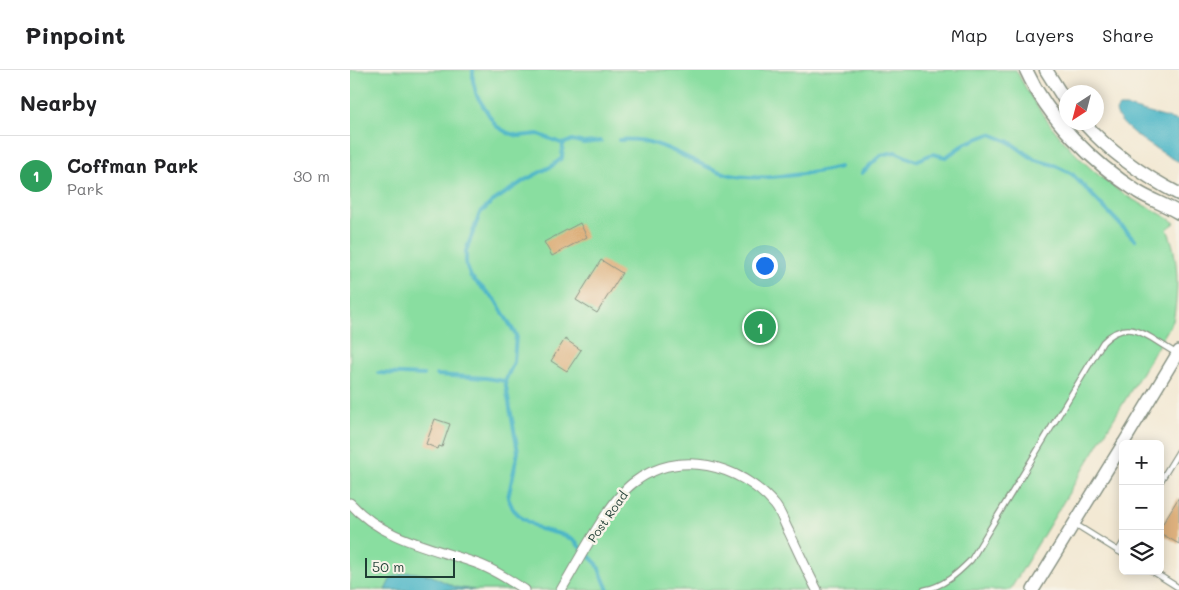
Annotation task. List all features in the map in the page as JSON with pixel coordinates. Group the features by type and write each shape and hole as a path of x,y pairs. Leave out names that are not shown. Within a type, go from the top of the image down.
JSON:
{"main road":[{"path":"1026,70 1035,90 1049,110 1081,146 1110,172 1140,193 1179,213"},
{"path":"1046,70 1059,91"},
{"path":"1091,130 1134,169 1179,194"}],"street":[{"path":"1125,440 1178,352"},
{"path":"1033,590 1119,451"},
{"name":"Post Road","path":"561,590 619,497 632,483 648,474 678,463 691,462 726,470 752,482 776,506 817,590"},
{"path":"350,503 380,528 405,540 483,566 525,590"}],"lane":[{"path":"924,590 953,578 971,560 1103,342 1113,333 1124,328 1134,330 1178,352"},
{"path":"1164,475 1179,451"},
{"path":"1074,524 1119,551"},
{"path":"1158,575 1179,588"}],"green space":[{"path":"350,70 1016,70 1049,123 1076,155 1124,194 1175,223 1167,229 1174,251 1177,274 1173,321 1010,590 350,590"}],"water":[{"path":"1119,107 1127,107 1179,121 1179,162 1143,140 1125,125 1116,111"},
{"path":"409,572 430,575 455,587 474,590 385,590 391,578"}],"building":[{"path":"580,223 587,237 552,256 544,242"},
{"path":"601,260 622,273 597,313 576,300"},
{"path":"565,339 581,350 567,371 551,361"},
{"path":"435,419 450,424 442,447 439,446 438,449 426,444"},
{"path":"1179,497 1179,544 1164,535 1164,521"}],"waterway":[{"path":"473,70 473,81 477,96 496,126 508,133 519,136 538,134 563,144 562,158 492,202 480,213 466,251 466,264 471,277 496,301 516,335 514,362 505,381 518,452 508,498 513,509 522,518 540,529 564,535 574,541 597,564 608,590"},
{"path":"862,173 881,155 895,152 916,161 932,154 946,157 966,143 990,134 1008,141 1035,160 1054,165 1072,174 1135,240"},
{"path":"563,144 572,140 584,143 601,141"},
{"path":"619,140 649,142 713,169 739,176 784,176 840,167"},
{"path":"378,373 424,375"},
{"path":"437,375 505,381"}],"place":[{"name":"Coffman Park","path":"760,327"}]}
